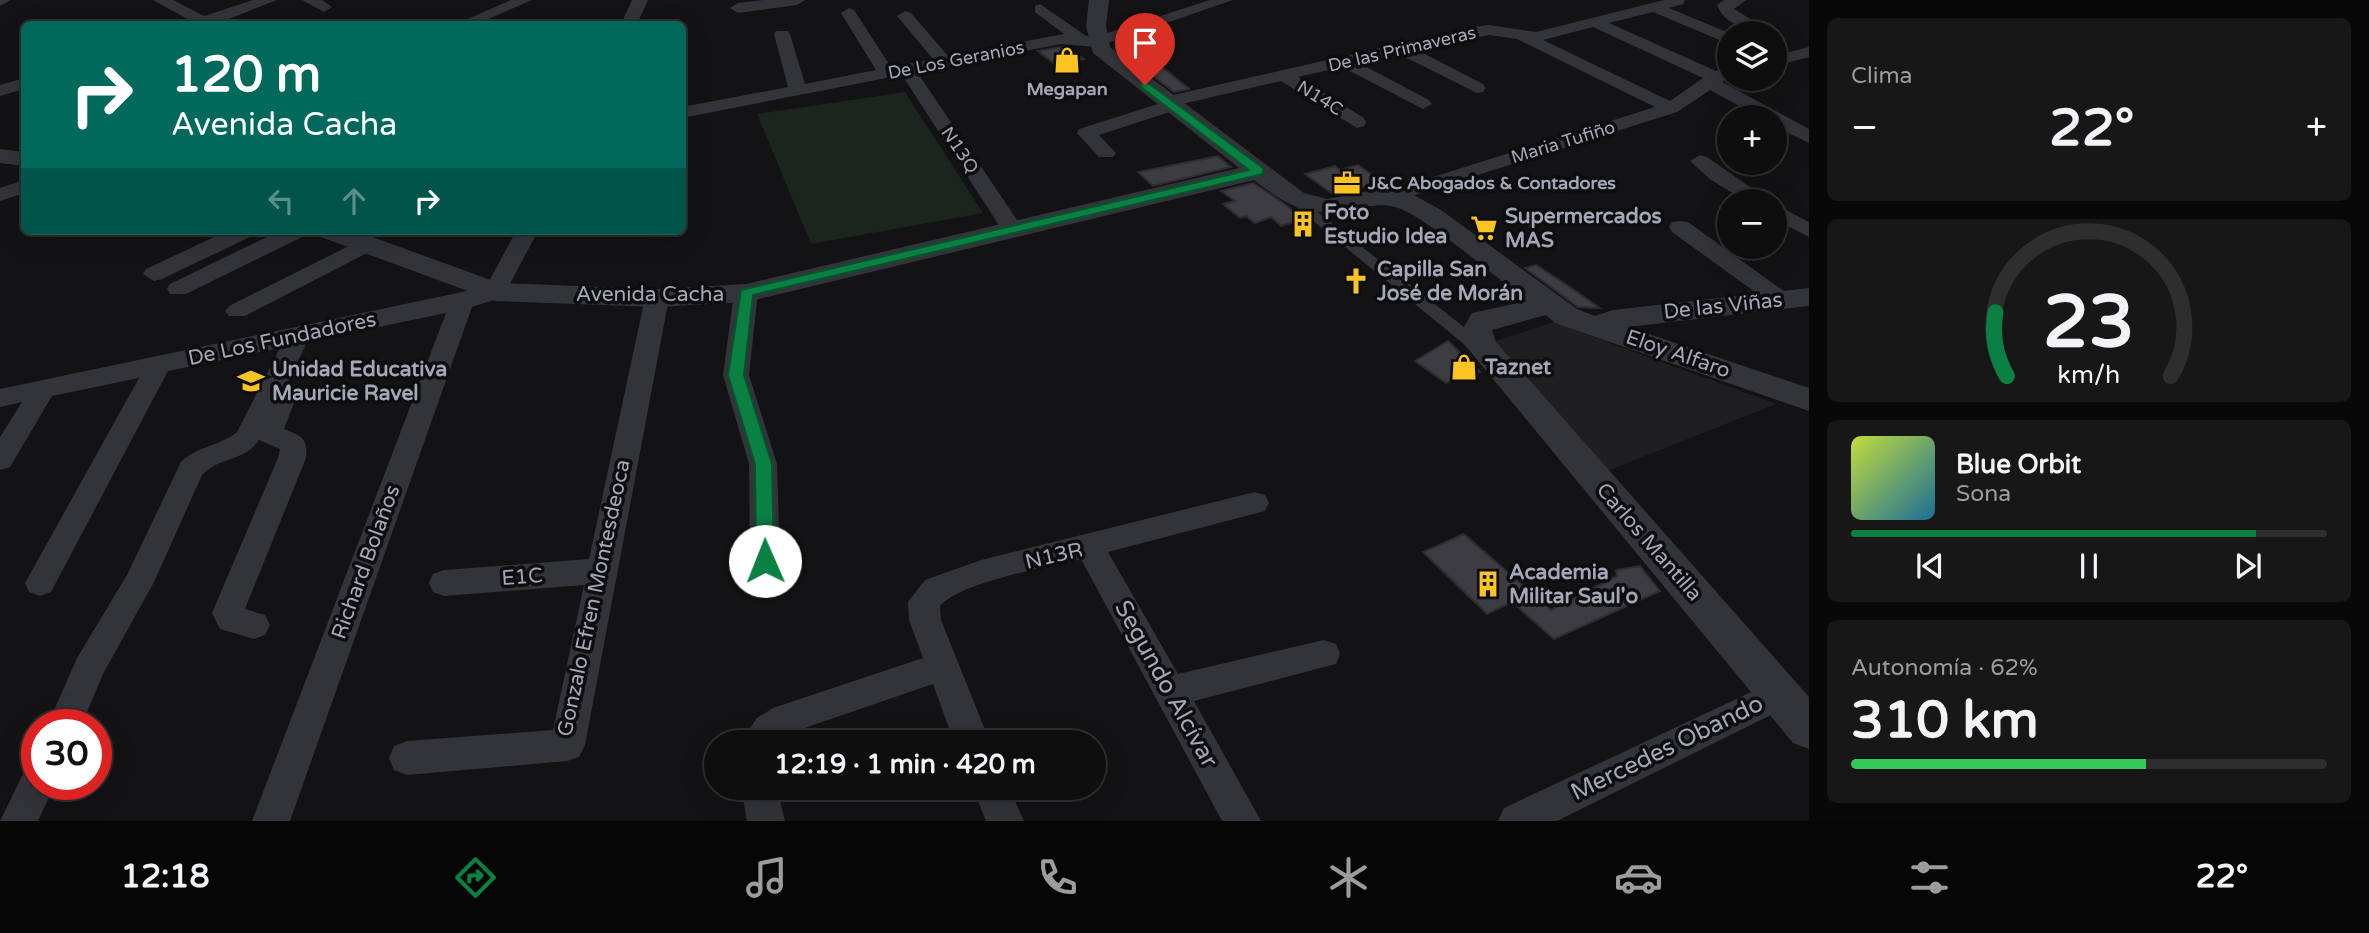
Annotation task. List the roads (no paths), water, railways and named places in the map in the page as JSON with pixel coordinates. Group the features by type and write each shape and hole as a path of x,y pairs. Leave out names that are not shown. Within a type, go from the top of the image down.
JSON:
{"street":[{"path":"161,0 197,21"},
{"path":"178,8 203,0"},
{"path":"210,21 269,0"},
{"path":"471,21 523,0"},
{"path":"630,21 640,0"},
{"path":"738,8 797,0"},
{"path":"1088,41 1099,0"},
{"name":"De Los Geranios","path":"686,112 1061,39 1088,41 1202,3 1226,0"},
{"path":"1738,0 1725,5 1727,12 1743,21"},
{"name":"De las Primaveras","path":"1106,153 1086,133 1168,104 1480,31 1524,37 1678,1"},
{"path":"1656,8 1717,34"},
{"path":"1040,9 1103,52 1259,171 1488,354"},
{"path":"849,13 887,73"},
{"path":"905,16 944,62"},
{"path":"1594,22 1717,77"},
{"path":"782,34 798,90"},
{"path":"1524,37 1671,108"},
{"path":"1787,45 1805,54"},
{"path":"1402,49 1477,88"},
{"path":"1787,57 1805,54"},
{"path":"1345,62 1423,104"},
{"name":"N13Q","path":"907,70 1013,230"},
{"name":"N14C","path":"1283,75 1357,121"},
{"name":"Maria Tufiño","path":"1389,197 1671,108 1717,77"},
{"path":"0,91 21,84"},
{"path":"1736,91 1756,105"},
{"path":"1787,125 1809,137"},
{"path":"0,156 21,159"},
{"path":"1700,161 1740,189"},
{"name":"Avenida Cacha","path":"341,235 495,292 657,298 746,293 1259,171"},
{"path":"0,195 21,187"},
{"path":"1295,199 1326,207 1389,197"},
{"name":"Eloy Alfaro","path":"1389,197 1412,204 1432,216 1566,316 1809,400"},
{"path":"1787,218 1809,231"},
{"path":"1680,227 1795,298"},
{"path":"154,274 236,235"},
{"path":"178,289 288,235"},
{"path":"495,292 525,235"},
{"path":"237,312 365,244"},
{"name":"De Los Fundadores","path":"0,398 462,302 495,292"},
{"path":"746,293 736,375 763,464 765,561"},
{"name":"Gonzalo Efren Montesdeoca","path":"407,758 567,745 657,298"},
{"name":"De las Viñas","path":"1597,326 1613,318 1795,298"},
{"name":"Richard Bolaños","path":"271,821 462,302"},
{"path":"1488,354 1478,337 1477,330 1483,320 1550,305"},
{"path":"254,625 231,619 229,607 292,458 294,444 271,437 269,430 306,333"},
{"path":"71,709 89,668 139,582 191,469 205,455 233,447 247,438 306,333"},
{"name":"Carlos Mantilla","path":"1488,354 1809,729"},
{"path":"40,583 159,364"},
{"path":"0,460 44,388"},
{"name":"N13R","path":"967,730 941,667 923,610 924,601 930,593 981,572 1090,547 1255,503"},
{"name":"Segundo Alcívar","path":"1090,547 1242,821"},
{"name":"E1C","path":"444,583 600,571"},
{"path":"1172,691 1324,654"},
{"path":"768,730 785,719 941,667"},
{"name":"Mercedes Obando","path":"1517,821 1779,694"},
{"path":"19,821 29,800"},
{"path":"762,800 766,821"},
{"path":"996,800 1005,821"}],"place":[{"name":"Megapan","path":"1067,60"},
{"name":"J&C Abogados & Contadores","path":"1347,183"},
{"name":"Foto Estudio Idea","path":"1303,224"},
{"name":"Supermercados MAS","path":"1484,228"},
{"name":"Capilla San José de Morán","path":"1356,281"},
{"name":"Taznet","path":"1464,367"},
{"name":"Unidad Educativa Mauricie Ravel","path":"251,381"},
{"name":"Academia Militar Saul'o","path":"1488,584"}]}
